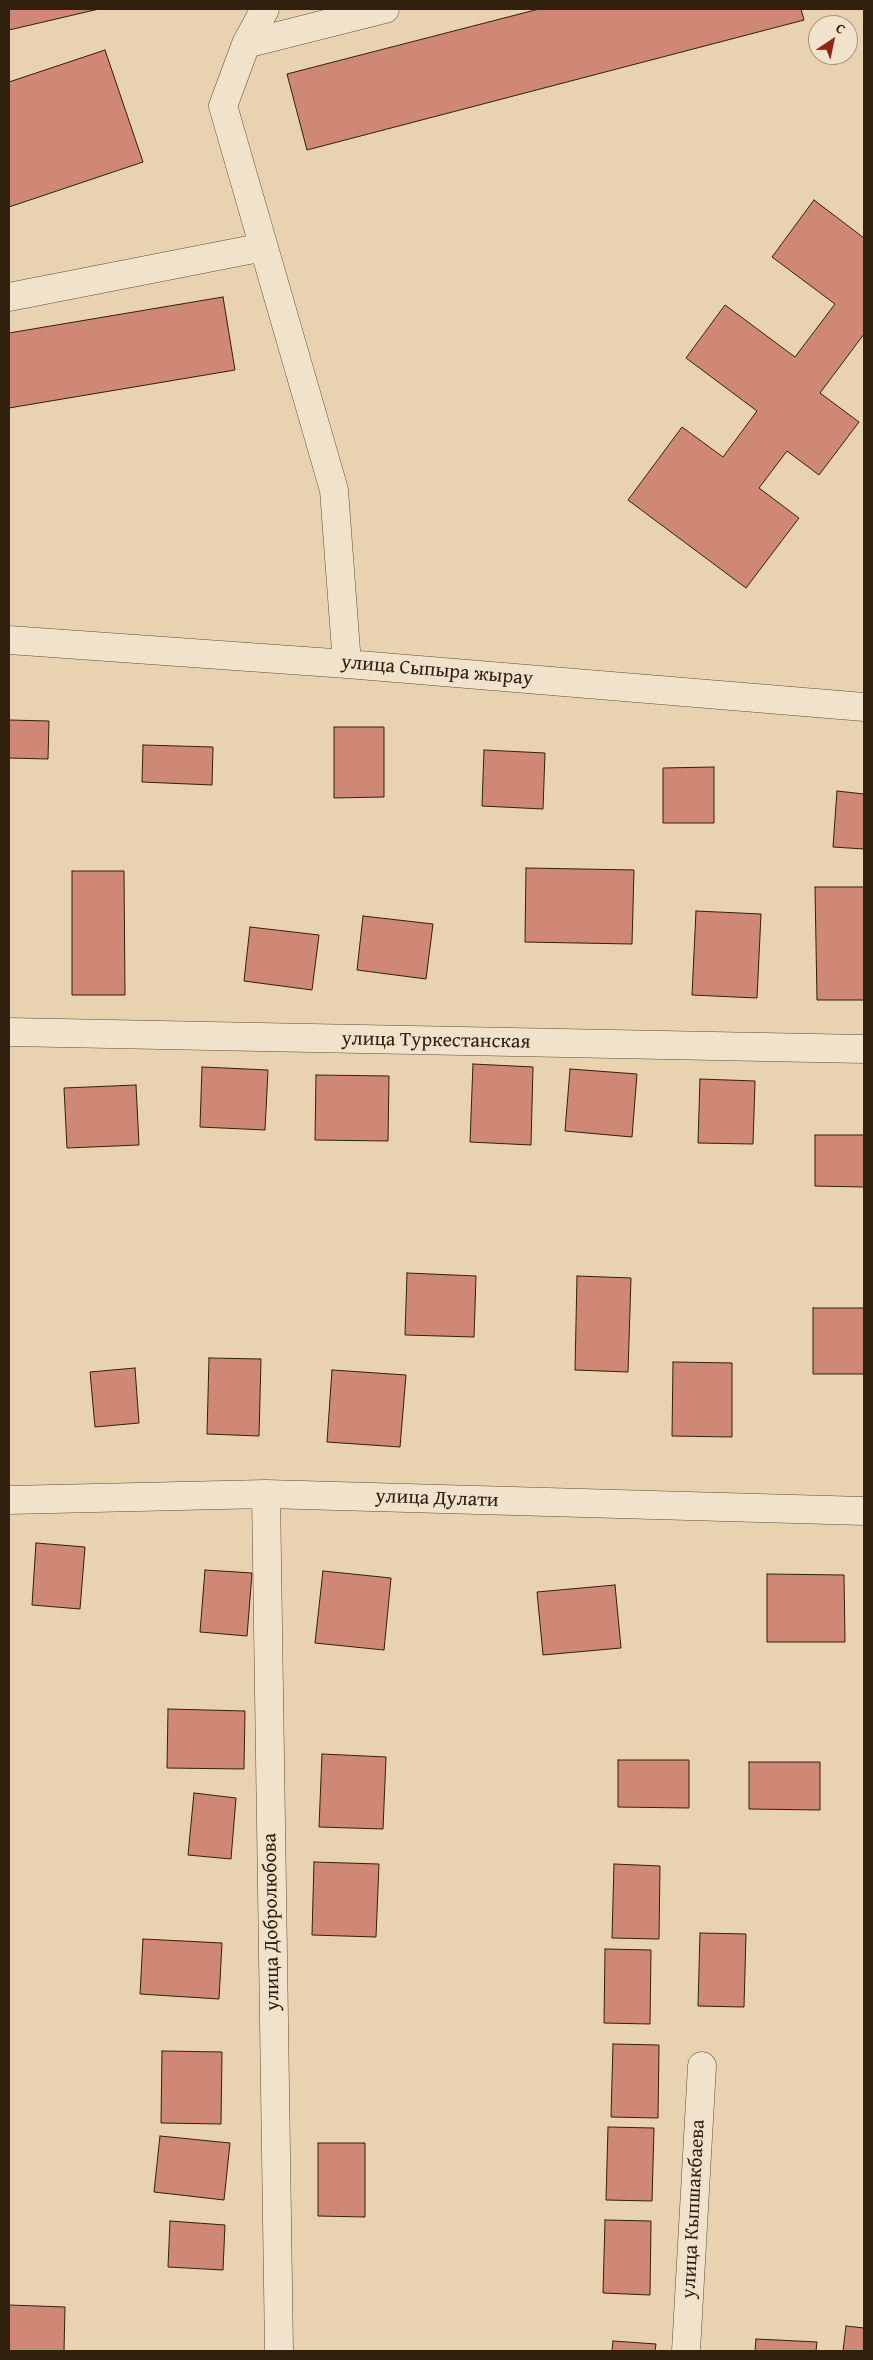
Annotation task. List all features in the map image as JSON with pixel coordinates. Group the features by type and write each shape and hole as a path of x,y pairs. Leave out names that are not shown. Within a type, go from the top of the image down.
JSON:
{"street":[{"path":"265,9 246,44 223,106 334,490 347,664"},
{"path":"246,44 385,9"},
{"path":"9,297 264,247"},
{"name":"улица Сыпыра жырау","path":"9,640 347,664 864,707"},
{"name":"улица Туркестанская","path":"9,1032 864,1049"},
{"name":"улица Дулати","path":"9,1500 266,1494 864,1511"},
{"name":"улица Добролюбова","path":"266,1494 279,2351"},
{"name":"улица Кыпшакбаева","path":"686,2351 702,2066"}],"building":[{"path":"9,9 99,9 9,30"},
{"path":"539,9 801,9 804,20 307,150 287,74"},
{"path":"105,50 143,162 9,207 9,82"},
{"path":"814,200 864,238 864,334 820,393 859,422 819,475 787,451 759,488 799,518 746,588 628,500 682,427 723,457 757,411 686,358 725,305 795,357 835,304 772,257"},
{"path":"223,297 235,370 9,408 9,333"},
{"path":"9,720 49,721 48,759 9,758"},
{"path":"334,727 384,727 384,797 334,798"},
{"path":"143,745 213,747 212,785 142,782"},
{"path":"484,750 545,753 543,809 482,806"},
{"path":"714,767 714,823 663,823 663,768"},
{"path":"837,791 864,794 864,849 833,847"},
{"path":"526,868 634,870 632,944 525,942"},
{"path":"72,871 124,871 125,995 72,995"},
{"path":"815,887 864,887 864,1000 817,1000"},
{"path":"696,911 761,914 757,998 692,995"},
{"path":"363,916 433,924 426,979 357,970"},
{"path":"250,927 319,935 312,990 244,981"},
{"path":"473,1064 533,1067 531,1145 470,1142"},
{"path":"202,1067 268,1070 265,1130 200,1127"},
{"path":"570,1069 637,1074 632,1137 565,1131"},
{"path":"316,1075 389,1076 388,1141 315,1140"},
{"path":"700,1079 755,1081 753,1144 698,1143"},
{"path":"136,1085 139,1145 67,1148 64,1088"},
{"path":"815,1135 864,1135 864,1187 815,1186"},
{"path":"407,1273 476,1276 474,1337 405,1335"},
{"path":"577,1276 631,1278 628,1372 575,1370"},
{"path":"813,1308 864,1308 864,1374 813,1374"},
{"path":"209,1358 261,1359 259,1436 207,1434"},
{"path":"673,1362 732,1363 732,1437 672,1436"},
{"path":"135,1368 139,1423 95,1427 90,1372"},
{"path":"332,1370 406,1375 400,1447 327,1442"},
{"path":"36,1543 85,1547 80,1609 32,1605"},
{"path":"205,1570 252,1573 247,1636 200,1632"},
{"path":"323,1571 391,1578 384,1650 315,1643"},
{"path":"767,1574 844,1575 845,1642 767,1642"},
{"path":"615,1585 621,1648 543,1655 537,1592"},
{"path":"168,1709 245,1711 244,1769 167,1768"},
{"path":"322,1754 386,1757 383,1829 319,1827"},
{"path":"618,1760 689,1760 689,1808 618,1807"},
{"path":"749,1762 820,1762 820,1810 749,1809"},
{"path":"194,1793 236,1798 231,1859 188,1855"},
{"path":"314,1862 379,1864 376,1937 312,1935"},
{"path":"614,1864 660,1866 659,1939 612,1938"},
{"path":"700,1933 746,1934 744,2007 698,2006"},
{"path":"143,1939 222,1943 219,1999 140,1994"},
{"path":"605,1949 651,1950 650,2024 604,2023"},
{"path":"613,2044 659,2045 658,2118 611,2117"},
{"path":"162,2051 222,2052 221,2124 161,2123"},
{"path":"608,2127 654,2128 652,2201 606,2200"},
{"path":"160,2136 230,2143 224,2200 154,2192"},
{"path":"318,2143 365,2143 365,2217 318,2216"},
{"path":"605,2220 651,2221 650,2295 603,2293"},
{"path":"170,2221 225,2225 223,2270 168,2267"},
{"path":"9,2305 65,2307 64,2351 9,2351"},
{"path":"846,2326 864,2328 864,2351 843,2351"},
{"path":"756,2339 817,2342 816,2351 755,2351"},
{"path":"613,2341 656,2344 655,2351 612,2351"}]}
